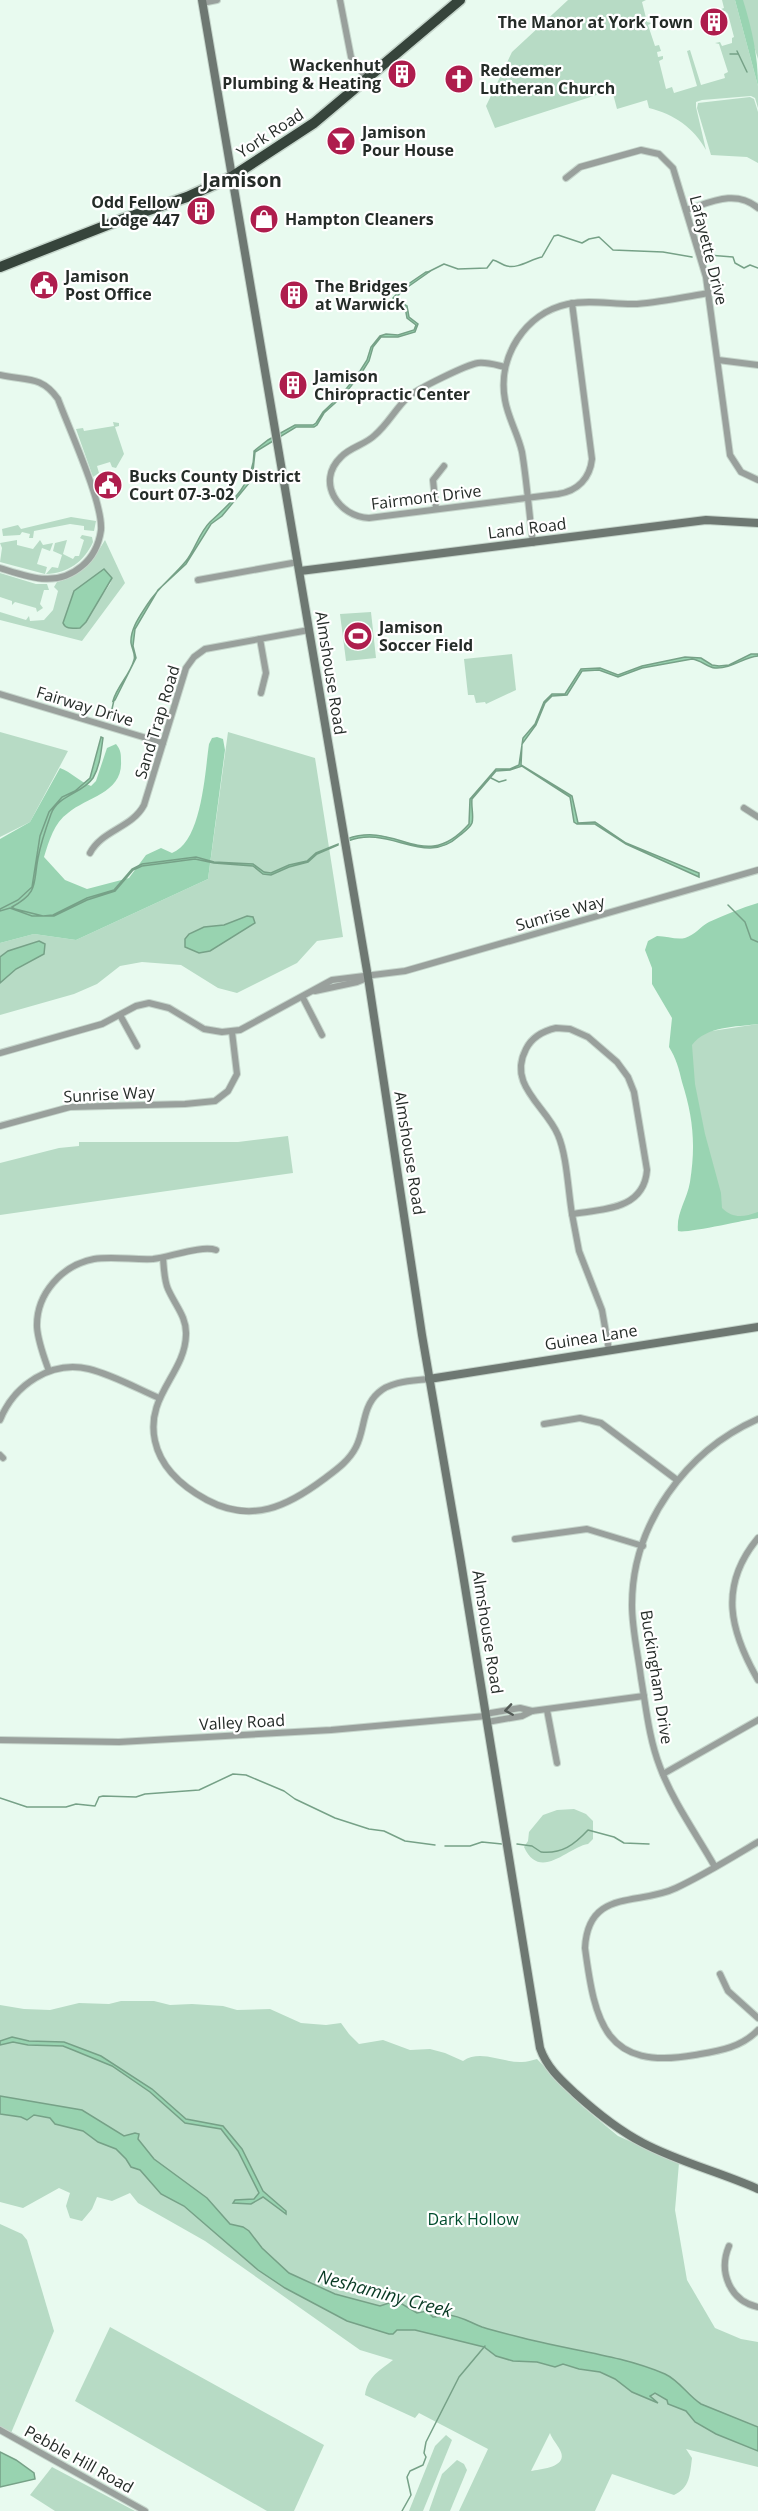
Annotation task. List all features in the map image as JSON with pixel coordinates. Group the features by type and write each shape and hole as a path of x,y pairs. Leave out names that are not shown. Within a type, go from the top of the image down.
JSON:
{"highway":[{"name":"York Road","path":"0,267 120,220 187,197 232,176 314,123 460,0"}],"main road":[{"name":"Almshouse Road","path":"202,2 368,977 429,1379 538,2042 546,2063 559,2079 597,2113 634,2139 758,2189"},
{"name":"Land Road","path":"299,566 533,543 706,520 758,523"},
{"name":"Guinea Lane","path":"429,1379 758,1327"}],"street":[{"path":"202,2 217,0"},
{"path":"340,0 351,57 367,79"},
{"name":"Lafayette Drive","path":"566,178 580,167 641,150 654,152 663,157 673,168 709,293 730,455 741,472 758,480"},
{"path":"686,210 727,198 747,201 758,208"},
{"path":"533,543 520,448 505,401 505,367 515,343 531,323 551,310 572,303 638,304 709,293"},
{"name":"Fairmont Drive","path":"505,367 475,363 412,394 376,435 342,456 332,470 331,488 335,500 345,511 355,516 369,518 572,491 583,482 591,465 572,303"},
{"path":"718,360 758,365"},
{"path":"0,375 36,381 49,387 58,399 95,498 101,528 93,555 69,576 40,580 0,568"},
{"path":"436,509 434,480 444,466"},
{"path":"198,580 299,566"},
{"name":"Sand Trap Road","path":"90,853 97,841 135,818 142,809 186,668 194,657 211,647 309,630"},
{"path":"260,639 266,673 261,693"},
{"name":"Fairway Drive","path":"0,694 163,743"},
{"path":"744,808 758,817"},
{"name":"Sunrise Way","path":"0,1053 102,1024 136,1006 155,1003 169,1008 204,1029 232,1032 250,1027 315,991 357,982 368,977 416,968 758,870"},
{"path":"303,998 322,1035"},
{"path":"120,1015 137,1046"},
{"path":"572,1214 621,1206 632,1201 643,1187 647,1170 634,1092 628,1077 617,1062 588,1037 570,1029 556,1028 544,1032 530,1044 523,1056 521,1074 527,1091 559,1137 572,1214 579,1251 602,1310 609,1350"},
{"name":"Sunrise Way","path":"0,1126 70,1107 186,1104 214,1101 228,1092 237,1074 232,1032"},
{"path":"49,1371 39,1339 37,1321 42,1299 57,1279 76,1265 91,1260 163,1258 206,1248 216,1250"},
{"path":"163,1258 167,1287 184,1318 186,1336 182,1355 159,1398 153,1421 154,1439 161,1458 171,1473 195,1493 217,1505 233,1509 260,1510 281,1506 295,1500 341,1466 357,1446 367,1408 378,1393 394,1384 429,1379"},
{"path":"0,1420 7,1406 19,1391 33,1379 49,1371 72,1367 94,1370 159,1398"},
{"path":"544,1424 580,1418 601,1423 677,1480"},
{"name":"Buckingham Drive","path":"715,1867 663,1774 650,1730 632,1606 643,1546 660,1506 677,1480 718,1441 758,1419"},
{"path":"515,1539 587,1528 643,1546"},
{"path":"758,1538 747,1554 738,1575 732,1609 739,1643 758,1680"},
{"name":"Valley Road","path":"0,1740 119,1742 331,1730 486,1718 520,1708 532,1711 547,1710 644,1696"},
{"path":"547,1710 557,1762"},
{"path":"663,1774 758,1720"},
{"path":"758,1842 668,1892 622,1899 610,1905 599,1913 588,1929 585,1948 594,2004 603,2026 619,2044 635,2053 656,2058 681,2057 728,2048 741,2043 758,2030"},
{"path":"720,1974 728,1991 758,2018"},
{"path":"729,2246 725,2263 730,2287 744,2302 758,2307"},
{"name":"Pebble Hill Road","path":"0,2430 145,2511"}],"green space":[{"path":"568,0 646,0 642,2 647,22 652,23 648,25 655,46 659,45 661,51 657,52 658,57 663,56 663,59 659,61 666,89 672,87 674,93 697,86 687,51 690,50 701,85 725,78 724,74 728,72 719,44 715,43 720,42 722,46 732,43 734,37 728,14 725,11 717,13 716,11 724,8 722,0 735,0 758,86 758,108 755,98 751,96 696,102 706,150 696,135 682,123 667,114 649,108 647,100 617,109 612,90 495,128 486,106 512,52"},
{"path":"739,0 758,0 758,59"},
{"path":"750,97 754,99 758,112 758,163 747,157 711,155 697,108 698,103"},
{"path":"113,422 119,423 119,426 115,427 124,454 116,468 112,467 110,462 97,466 99,473 93,477 76,429 83,428 84,431 114,426"},
{"path":"71,517 96,521 94,531 84,530 84,526 70,524 34,531 33,538 29,538 30,534 22,532 20,535 3,536 2,529 18,525 21,529"},
{"path":"82,535 92,537 93,542 80,561 68,569 46,574 52,567 58,568 62,555 53,551 55,543 67,540 63,554 73,559 79,556 84,540 80,538"},
{"path":"17,540 17,545 33,549 40,540 43,545 53,543 50,551 42,548 37,564 47,567 45,574 0,562 2,548 0,543"},
{"path":"105,540 125,583 82,641 0,620 0,612 26,620 29,616 30,621 44,620 53,610 58,591 54,587 57,582 80,572","holes":["104,569 112,578 80,628 68,628"]},
{"path":"0,573 36,584 47,584 49,590 44,590 40,604 43,608 37,612 36,608 15,602 12,605 12,601 0,597"},
{"name":"Jamison Soccer Field","path":"371,612 376,658 346,661 340,614"},
{"path":"512,654 516,690 486,704 485,702 476,703 474,695 468,695 464,659"},
{"path":"0,732 68,751 30,822 0,837"},
{"path":"228,732 315,758 343,937 317,941 297,963 237,993 218,988 181,965 142,962 120,966 97,984 74,994 0,1015 0,943 34,934 76,940 208,879"},
{"path":"758,1024 758,1218 710,1226 679,1036"},
{"path":"288,1136 293,1173 0,1215 0,1163 59,1148 79,1146 79,1142 238,1142"},
{"path":"574,1809 586,1814 593,1821 593,1839 588,1844 554,1860 538,1862 531,1857 524,1847 528,1841 529,1832 543,1815 557,1810"},
{"name":"Dark Hollow","path":"121,2001 154,2001 170,2005 223,2006 237,2010 270,2009 301,2023 326,2025 341,2023 359,2044 383,2040 410,2050 430,2049 463,2061 477,2056 514,2062 537,2059 582,2106 618,2136 679,2163 675,2210 687,2280 715,2328 741,2339 758,2342 758,2467 686,2449 692,2458 690,2475 683,2489 674,2495 612,2474 595,2511 459,2511 488,2449 419,2413 415,2418 365,2395 371,2378 393,2360 360,2350 205,2241 138,2203 130,2193 112,2201 97,2197 92,2209 82,2221 70,2218 66,2206 70,2193 59,2188 23,2208 0,2202 0,2005 50,2010 79,2003 109,2004","holes":["550,2433 560,2450 561,2460 553,2466 531,2471"]},
{"path":"0,2224 22,2234 27,2240 54,2331 11,2433 0,2427"},
{"path":"110,2327 324,2445 294,2511 267,2511 75,2401"},
{"path":"446,2435 452,2440 423,2511 409,2511 435,2446"},
{"path":"457,2460 464,2464 467,2470 450,2511 429,2511 442,2474"},
{"path":"52,2467 135,2511 55,2511 30,2495"}],"shaded area":[{"path":"735,0 743,0 749,21 756,53 758,86"},
{"path":"429,272 402,291 395,299 407,306 409,317 418,324 415,332 398,337 381,337 373,347 369,361 362,372 344,395 324,413 317,425 296,427 255,452 250,482 222,516 211,524 186,564 160,588 186,561 206,526 240,491 250,472 254,451 295,425 316,423 323,412 343,393 360,371 371,347 380,336 398,335 414,330 416,325 407,318 405,307 393,301 393,298 401,289"},
{"path":"104,569 112,578 86,622 80,628 66,627 63,623 74,591"},
{"path":"157,591 135,629 133,646 136,658 131,667 134,654 131,638 141,614"},
{"path":"751,654 758,654 758,656 721,668 692,659 642,668 618,677 599,670 582,671 567,695 552,696 545,703 536,725 522,744 523,738 535,724 544,702 552,694 565,694 581,669 600,668 618,675 642,666 685,657 701,658 712,665 719,666 729,665"},
{"path":"128,674 113,701 117,690"},
{"path":"101,737 103,738 100,759 93,778 83,788 64,798 54,808 41,846 31,892 12,907 43,916 32,916 10,908 0,911 0,909 18,900 32,887 40,836 49,812 62,797 75,791 90,778"},
{"path":"212,738 223,739 225,750 208,879 76,940 34,934 0,943 0,839 30,822 60,768 91,786 96,781 107,748 116,744 119,748 120,772 116,780 102,793 63,817 53,833 44,857 65,880 87,889 129,878 146,855 161,848 172,853 182,846 196,821 209,744"},
{"path":"522,745 521,765 572,796 578,823 595,822 626,843 699,873 699,877 626,844 595,824 577,824 574,822 570,797 522,766 510,770 496,771 472,799 471,825 446,845 433,848 420,847 363,837 348,841 347,839 365,835 381,836 424,846 438,845 453,839 469,824 470,799 496,769 510,769 519,765"},
{"path":"338,844 317,854 308,862 271,875 263,874 253,866 214,863 195,859 142,866 133,870 115,891 87,900 54,916 43,916 53,915 87,898 114,890 132,869 142,864 196,857 214,862 253,864 264,872 271,873 289,865 307,861 316,853"},
{"path":"758,903 758,1024 713,1031 705,1034 692,1045 695,1084 705,1134 721,1193 722,1208 730,1214 739,1216 758,1212 758,1218 703,1229 678,1231 679,1218 690,1182 693,1155 692,1131 689,1107 680,1073 669,1047 672,1018 652,984 652,968 645,950 648,941 657,936 685,938 709,922"},
{"path":"247,916 253,917 255,923 210,951 199,953 185,947 185,939 189,934 204,927 224,925"},
{"path":"39,941 45,944 44,954 16,969 0,983 0,957 8,951"},
{"path":"12,2037 29,2041 64,2042 101,2056 152,2089 186,2119 223,2126 242,2149 263,2191 286,2211 286,2214 263,2197 251,2204 233,2203 235,2200 254,2199 259,2193 238,2151 221,2129 185,2123 150,2092 112,2066 63,2046 13,2042 0,2045 0,2041"},
{"path":"0,2096 82,2110 124,2136 139,2134 138,2139 154,2159 207,2198 230,2224 249,2231 262,2248 289,2273 335,2294 380,2306 389,2303 402,2304 417,2313 427,2311 433,2317 456,2316 500,2332 616,2358 665,2374 701,2404 758,2427 758,2451 716,2434 695,2422 686,2411 668,2404 667,2400 655,2393 650,2396 658,2403 632,2392 615,2379 600,2372 563,2364 555,2367 537,2362 513,2361 496,2356 484,2347 415,2330 397,2330 389,2334 347,2321 285,2288 258,2270 184,2206 161,2194 140,2170 131,2167 116,2149 98,2142 83,2131 55,2124 50,2118 34,2115 27,2120 0,2114"},
{"path":"0,2452 34,2473 35,2479 0,2487"}],"waterway":[{"path":"737,51 747,72"},
{"path":"730,54 738,54"},
{"path":"428,272 444,264 458,269 487,268 493,260 511,267 520,265 542,257 554,236 558,235 582,243 599,237 613,250 663,252 692,257"},
{"path":"708,255 733,257 735,263 744,268 750,265 758,268"},
{"path":"110,718 114,700"},
{"path":"491,778 499,782 506,780"},
{"path":"728,905 745,922 751,939 758,942"},
{"path":"0,1798 27,1807 66,1807 76,1804 95,1806 99,1797 103,1796 136,1797 145,1794 199,1790 233,1774 246,1775 284,1791 295,1799 335,1818 369,1829 384,1831 405,1841 435,1845"},
{"path":"517,1844 532,1846 541,1852 555,1852 573,1844 588,1830 614,1837 624,1843 649,1844"},
{"path":"445,1846 470,1846 482,1842 502,1844"},
{"path":"402,2511 411,2495 407,2477 410,2471 423,2465 426,2457 424,2453 426,2442 459,2377 485,2346"}],"place":[{"name":"The Manor at York Town","path":"714,22"},
{"name":"Wackenhut Plumbing & Heating","path":"402,74"},
{"name":"Redeemer Lutheran Church","path":"459,79"},
{"name":"Jamison Pour House","path":"341,141"},
{"name":"Odd Fellow Lodge 447","path":"201,211"},
{"name":"Hampton Cleaners","path":"264,219"},
{"name":"Jamison Post Office","path":"44,285"},
{"name":"The Bridges at Warwick","path":"294,295"},
{"name":"Jamison Chiropractic Center","path":"293,385"},
{"name":"Bucks County District Court 07-3-02","path":"108,485"},
{"name":"Jamison Soccer Field","path":"358,636"}],"district":[{"name":"Jamison","path":"242,180"}],"water label":[{"name":"Neshaminy Creek","path":"385,2294"}]}
